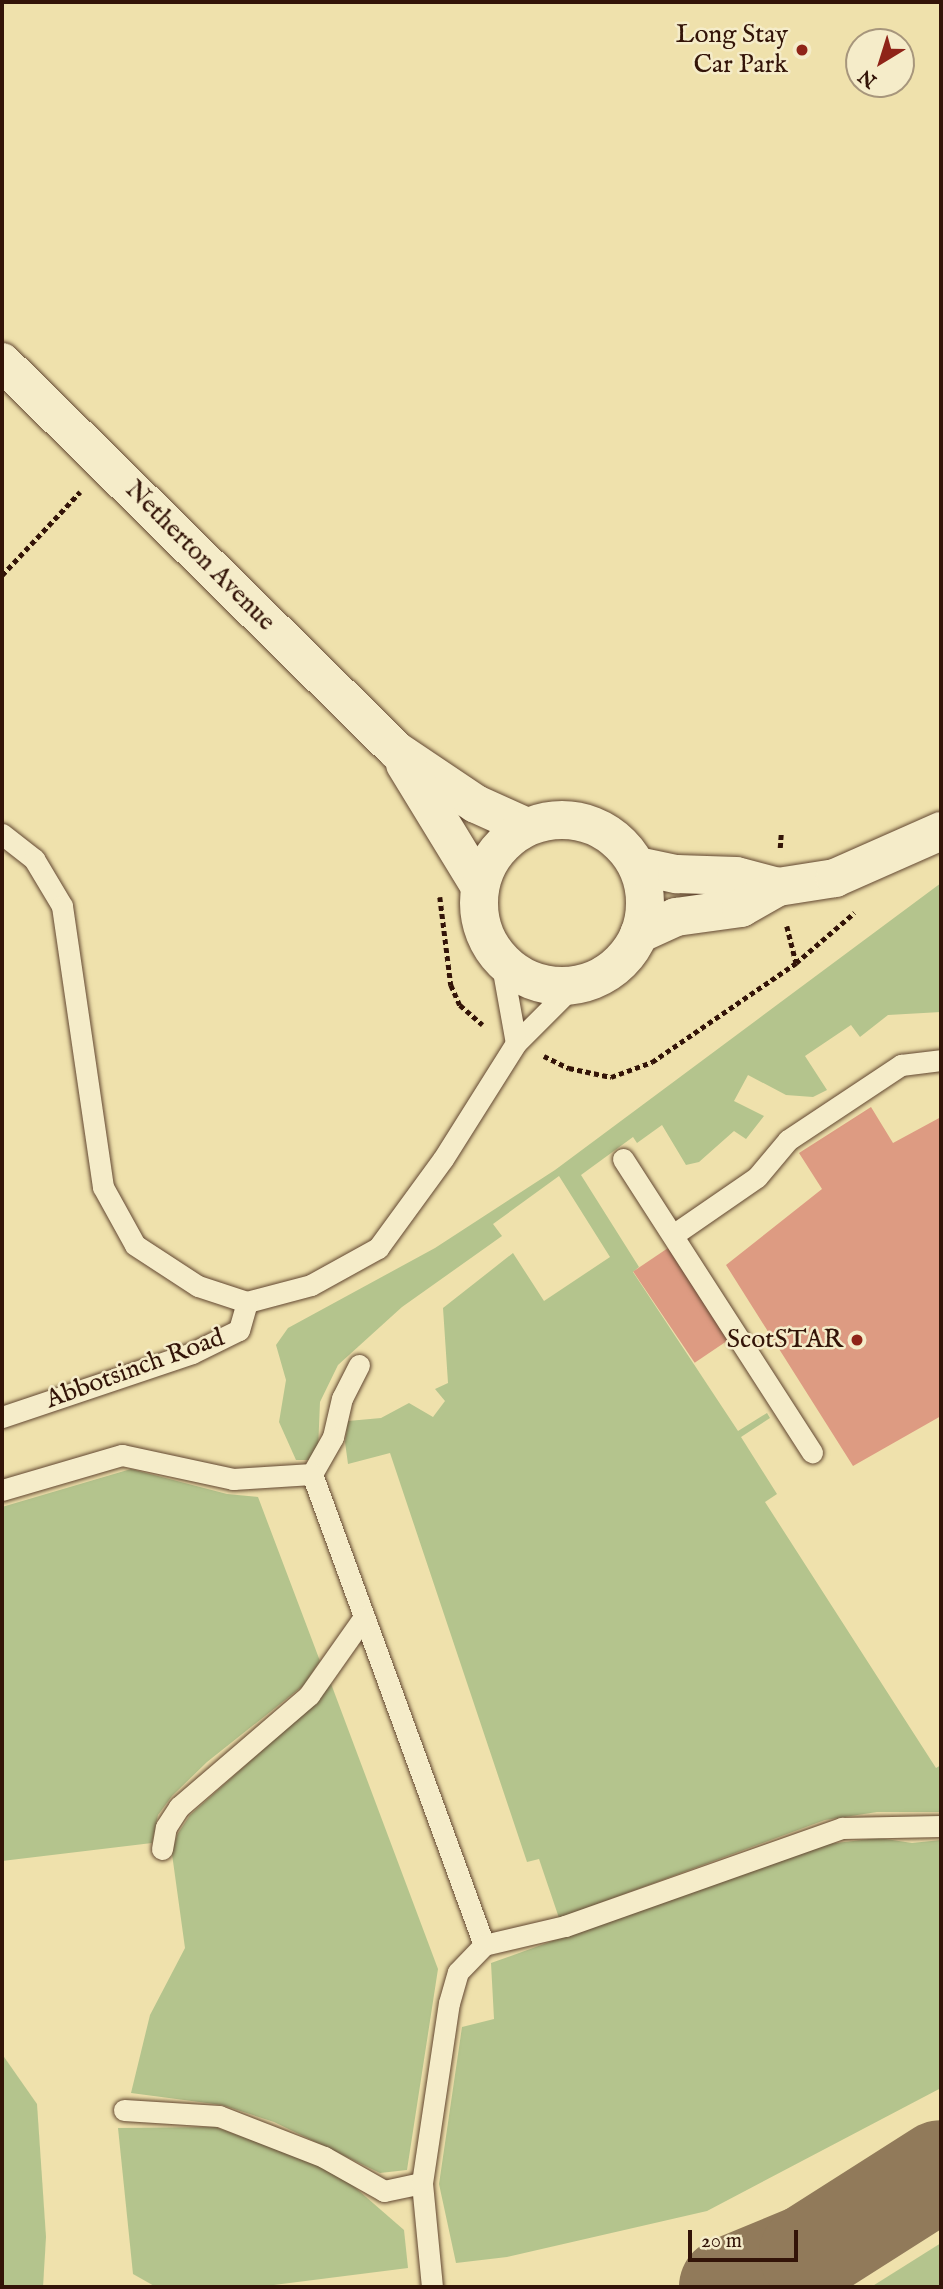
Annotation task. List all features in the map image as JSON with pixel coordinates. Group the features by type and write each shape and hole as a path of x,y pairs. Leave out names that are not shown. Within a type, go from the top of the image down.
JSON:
{"street":[{"name":"Netherton Avenue","path":"2,362 397,751 476,804 527,827"},
{"name":"Netherton Avenue","path":"397,751 480,887"},
{"path":"552,819 579,820 603,829 624,845 638,866 646,908 639,934 620,964 598,979 573,986 546,985 522,976 501,960 487,938 479,913 480,887 489,862 505,842 527,827 552,819"},
{"path":"639,934 677,917 741,908 778,887 835,878 941,831"},
{"path":"638,866 677,874 736,876 778,887"}],"lane":[{"path":"2,834 34,859 62,906 103,1187 135,1245 198,1286 247,1302 311,1285 378,1248 443,1159 516,1043 573,986"},
{"path":"501,960 516,1043"},
{"path":"673,1235 757,1177 788,1140 901,1065 941,1060"},
{"path":"623,1159 812,1452"},
{"name":"Abbotsinch Road","path":"2,1417 192,1353 239,1330 247,1302"},
{"path":"359,1365 342,1398 333,1437 312,1474 484,1944"},
{"path":"2,1490 121,1455 233,1479 312,1474"},
{"path":"162,1849 166,1827 179,1807 309,1695 364,1617"},
{"path":"432,2287 422,2183 449,2003 457,1972 484,1944 565,1926 842,1828 941,1826"},
{"path":"124,2110 219,2116 324,2157 384,2191 422,2183"}],"path":[{"path":"71,482 91,501"},
{"path":"2,575 81,492"},
{"path":"440,886 446,961 460,1005 516,1043 569,1068 611,1077 652,1062 796,962 862,906"}],"green space":[{"path":"941,883 941,1012 888,1015 860,1037 851,1025 805,1056 827,1090 813,1097 786,1095 748,1075 734,1101 764,1116 746,1139 734,1131 699,1162 686,1165 662,1125 637,1143 633,1137 581,1175 639,1267 633,1272 738,1431 767,1413 770,1418 741,1437 777,1494 765,1502 936,1768 941,1765 941,1812 877,1812 825,1820 559,1918 539,1859 527,1862 390,1453 348,1464 345,1442 348,1421 381,1418 409,1403 433,1417 445,1401 435,1389 448,1383 443,1308 513,1253 544,1301 610,1257 559,1176 493,1224 502,1236 402,1307 338,1365 320,1402 318,1450 310,1460 296,1460 279,1422 286,1380 276,1345 288,1328 435,1248 555,1170"},
{"path":"131,1469 227,1494 258,1497 320,1661 304,1685 207,1762 172,1796 158,1815 152,1843 2,1861 2,1507"},
{"path":"330,1681 438,1969 407,2170 380,2173 274,2122 222,2105 131,2093 150,2015 185,1948 172,1854 177,1835 190,1815 315,1703"},
{"path":"879,1838 912,1843 941,1840 941,2088 707,2211 507,2257 456,2263 439,2184 462,2027 494,2019 491,1963 819,1845"},
{"path":"2,2054 37,2104 46,2237 43,2287 2,2287"},
{"path":"215,2127 335,2170 404,2230 408,2268 258,2287 156,2287 133,2274 118,2128"},
{"path":"941,2243 941,2287 871,2287"}],"building":[{"name":"ScotSTAR","path":"871,1107 893,1143 941,1117 941,1416 853,1466 726,1265 822,1189 799,1153"},
{"path":"668,1248 730,1339 695,1363 633,1271"}],"taxiway":[{"path":"729,2287 809,2254 941,2170"}],"place":[{"name":"Long Stay Car Park","path":"802,50"},
{"name":"ScotSTAR","path":"857,1340"}]}
